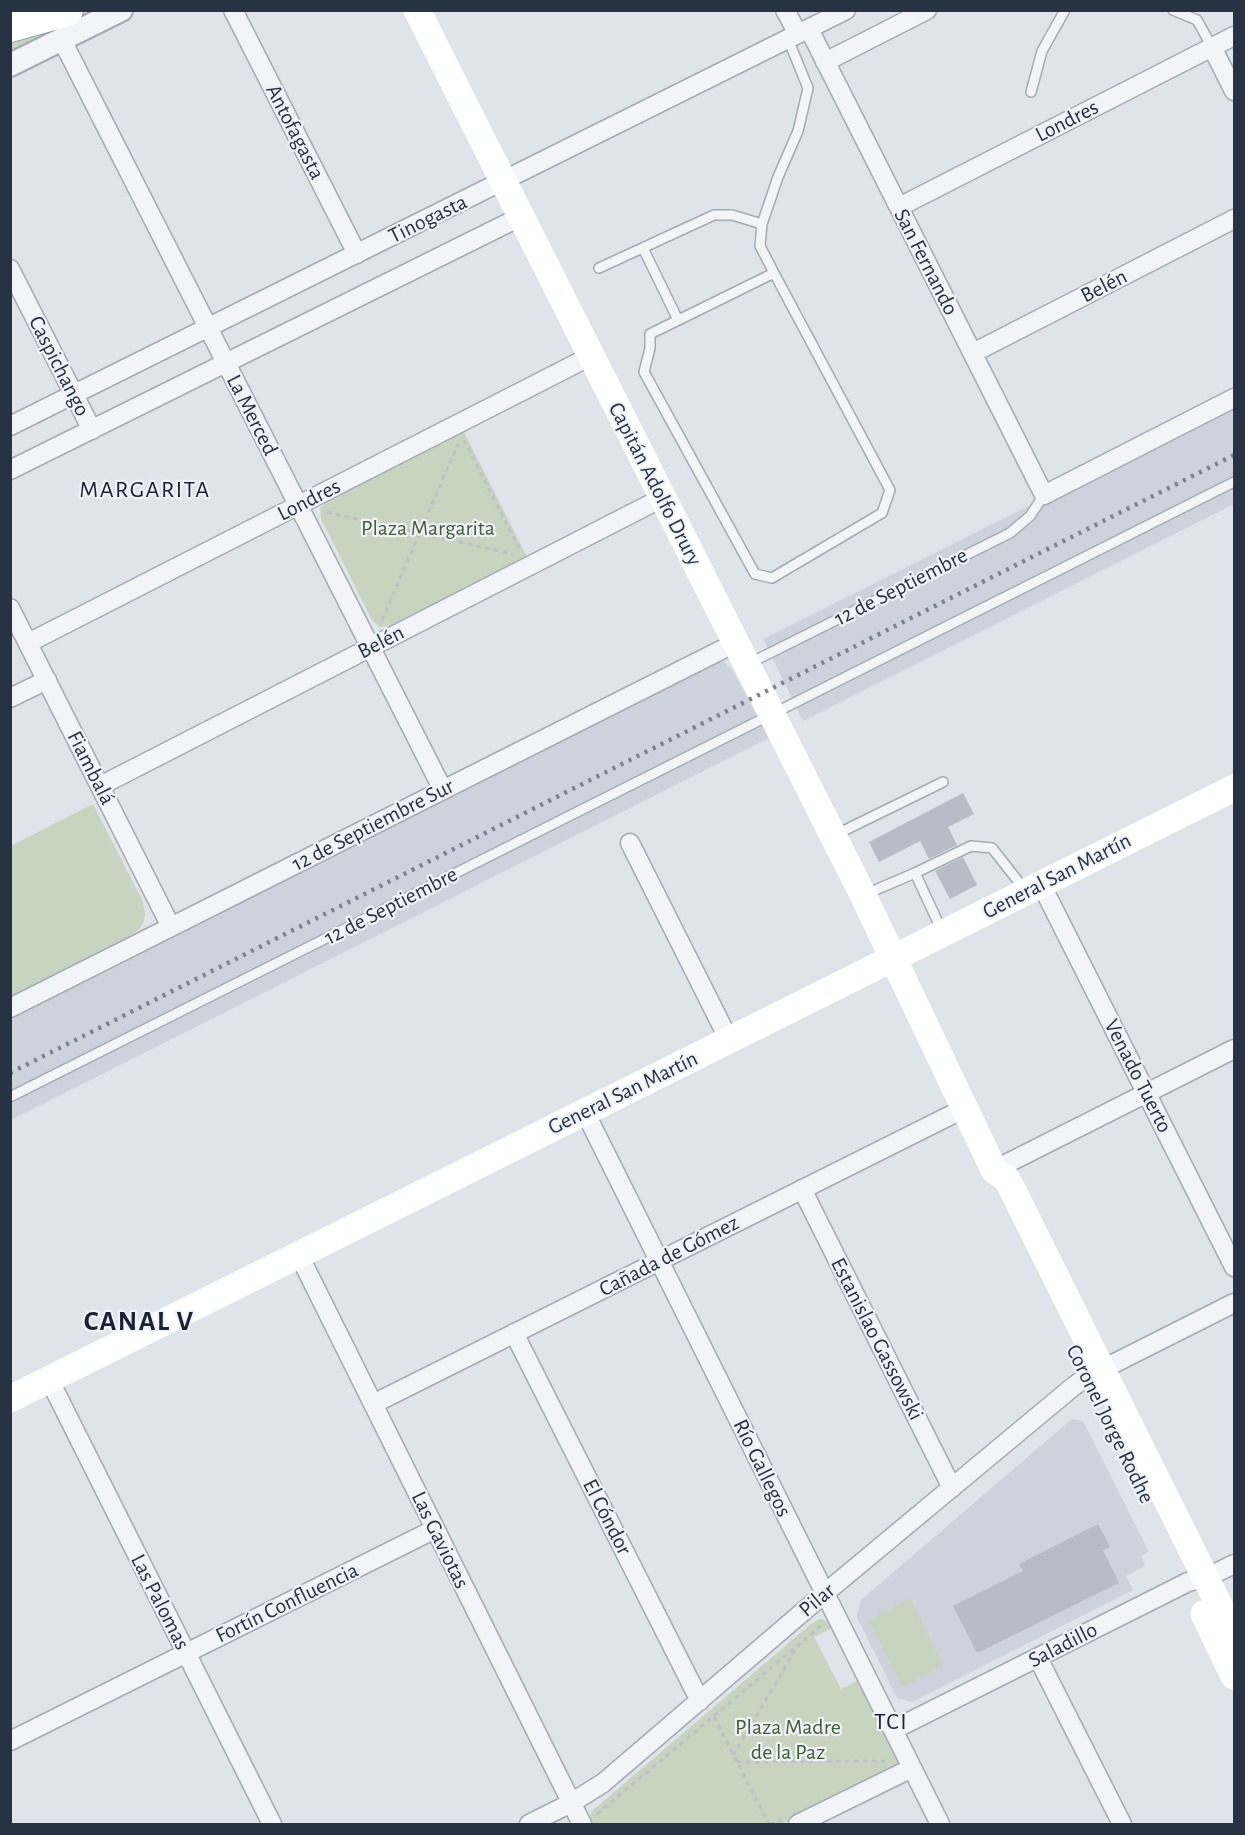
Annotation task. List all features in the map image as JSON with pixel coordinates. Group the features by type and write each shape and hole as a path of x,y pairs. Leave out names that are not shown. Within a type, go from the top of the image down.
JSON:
{"highway":[{"path":"10,26 64,25"}],"main road":[{"name":"Capitán Adolfo Drury","path":"417,10 893,958"},
{"name":"General San Martín","path":"10,1399 1234,788"},
{"name":"Coronel Jorge Rodhe","path":"893,958 994,1170 1006,1178 1011,1187 1095,1373 1197,1580 1234,1676"},
{"name":"Coronel Jorge Rodhe","path":"1197,1580 1234,1635"}],"street":[{"path":"10,65 64,25 121,10"},
{"name":"Antofagasta","path":"233,10 357,254"},
{"name":"San Fernando","path":"785,10 798,34 825,62 1044,495"},
{"name":"Tinogasta","path":"10,426 846,10"},
{"path":"825,62 927,10"},
{"name":"La Merced","path":"64,25 208,328 443,790"},
{"name":"Londres","path":"899,207 1234,36"},
{"path":"1212,47 1234,91"},
{"name":"Tinogasta","path":"10,470 520,217"},
{"name":"Belén","path":"973,353 1234,219"},
{"name":"Caspichango","path":"10,270 92,430"},
{"name":"Londres","path":"28,643 591,357"},
{"path":"1044,495 1234,398"},
{"name":"Belén","path":"100,786 662,498"},
{"name":"Fiambalá","path":"10,608 171,927"},
{"name":"12 de Septiembre Sur","path":"10,1008 443,790 741,654"},
{"path":"10,698 47,680"},
{"path":"630,843 729,1040"},
{"name":"Venado Tuerto","path":"1034,888 1147,1093 1234,1267"},
{"path":"994,1170 1234,1049"},
{"name":"Cañada de Gómez","path":"373,1404 965,1108"},
{"name":"Río Gallegos","path":"585,1112 893,1730 904,1765 940,1824"},
{"name":"Estanislao Gassowski","path":"802,1189 952,1488"},
{"name":"Las Gaviotas","path":"299,1255 571,1803 589,1824"},
{"name":"Pilar","path":"529,1824 571,1803 603,1783 825,1593 1068,1391 1095,1373 1234,1303"},
{"name":"El Cóndor","path":"514,1333 700,1701"},
{"name":"Las Palomas","path":"49,1379 272,1824"},
{"name":"Fortín Confluencia","path":"10,1741 435,1529"},
{"name":"Saladillo","path":"893,1730 1197,1580 1234,1564"},
{"path":"1038,1658 1122,1824"},
{"path":"795,1819 904,1765"}],"lane":[{"path":"1031,92 1042,51 1065,10"},
{"path":"1173,10 1197,20 1212,47"},
{"path":"774,273 650,334 650,348 644,372 755,573 772,578 882,513 890,490 760,246 762,224 778,177 798,131 808,88 798,34"},
{"path":"599,268 714,215 732,215 762,224"},
{"path":"643,248 678,320"},
{"name":"12 de Septiembre","path":"10,1097 1234,482"},
{"name":"12 de Septiembre","path":"741,654 1010,533 1030,516 1044,495"},
{"path":"833,836 943,782"},
{"path":"863,895 971,846 992,848 1034,888"},
{"path":"915,873 943,933"}],"path":[{"path":"450,445 463,438"},
{"path":"375,618 384,621 420,533 463,438"},
{"path":"463,438 522,554"},
{"path":"325,517 327,510 420,533 522,554"},
{"path":"508,560 522,554"},
{"path":"589,1824 597,1814 825,1622 828,1629"},
{"path":"734,1755 801,1642"},
{"path":"714,1716 770,1824 795,1819"},
{"path":"737,1762 904,1765"}],"shaded area":[{"path":"1234,403 1234,504 803,721 763,639"},
{"path":"724,662 732,669 769,738 11,1120 11,1018 708,665"},
{"path":"1072,1419 1083,1421 1149,1552 1141,1556 1145,1566 1126,1576 1133,1590 912,1702 897,1698 857,1617 861,1600"}],"green space":[{"path":"92,11 103,11 11,56 10,34"},
{"name":"Plaza Margarita","path":"464,432 527,557 390,626 380,627 372,620 321,519 320,508 328,501"},
{"path":"93,804 143,902 144,921 132,935 11,997 11,846"},
{"path":"910,1599 943,1666 902,1687 869,1620"},
{"name":"Plaza Madre de la Paz","path":"820,1619 828,1621 832,1628 814,1637 841,1689 859,1680 899,1761 895,1767 782,1824 589,1824 588,1819 592,1811 812,1623"}],"building":[{"path":"963,793 974,814 948,827 957,845 929,859 920,841 879,862 869,842"},
{"path":"963,857 977,885 950,899 935,871"},
{"path":"1098,1524 1110,1547 1103,1550 1119,1583 977,1653 953,1606 1023,1571 1019,1564"}],"railway":[{"path":"10,1073 1234,455"}],"district":[{"name":"MARGARITA","path":"145,490"},
{"name":"CANAL V","path":"139,1322"},
{"name":"TCI","path":"891,1722"}]}
